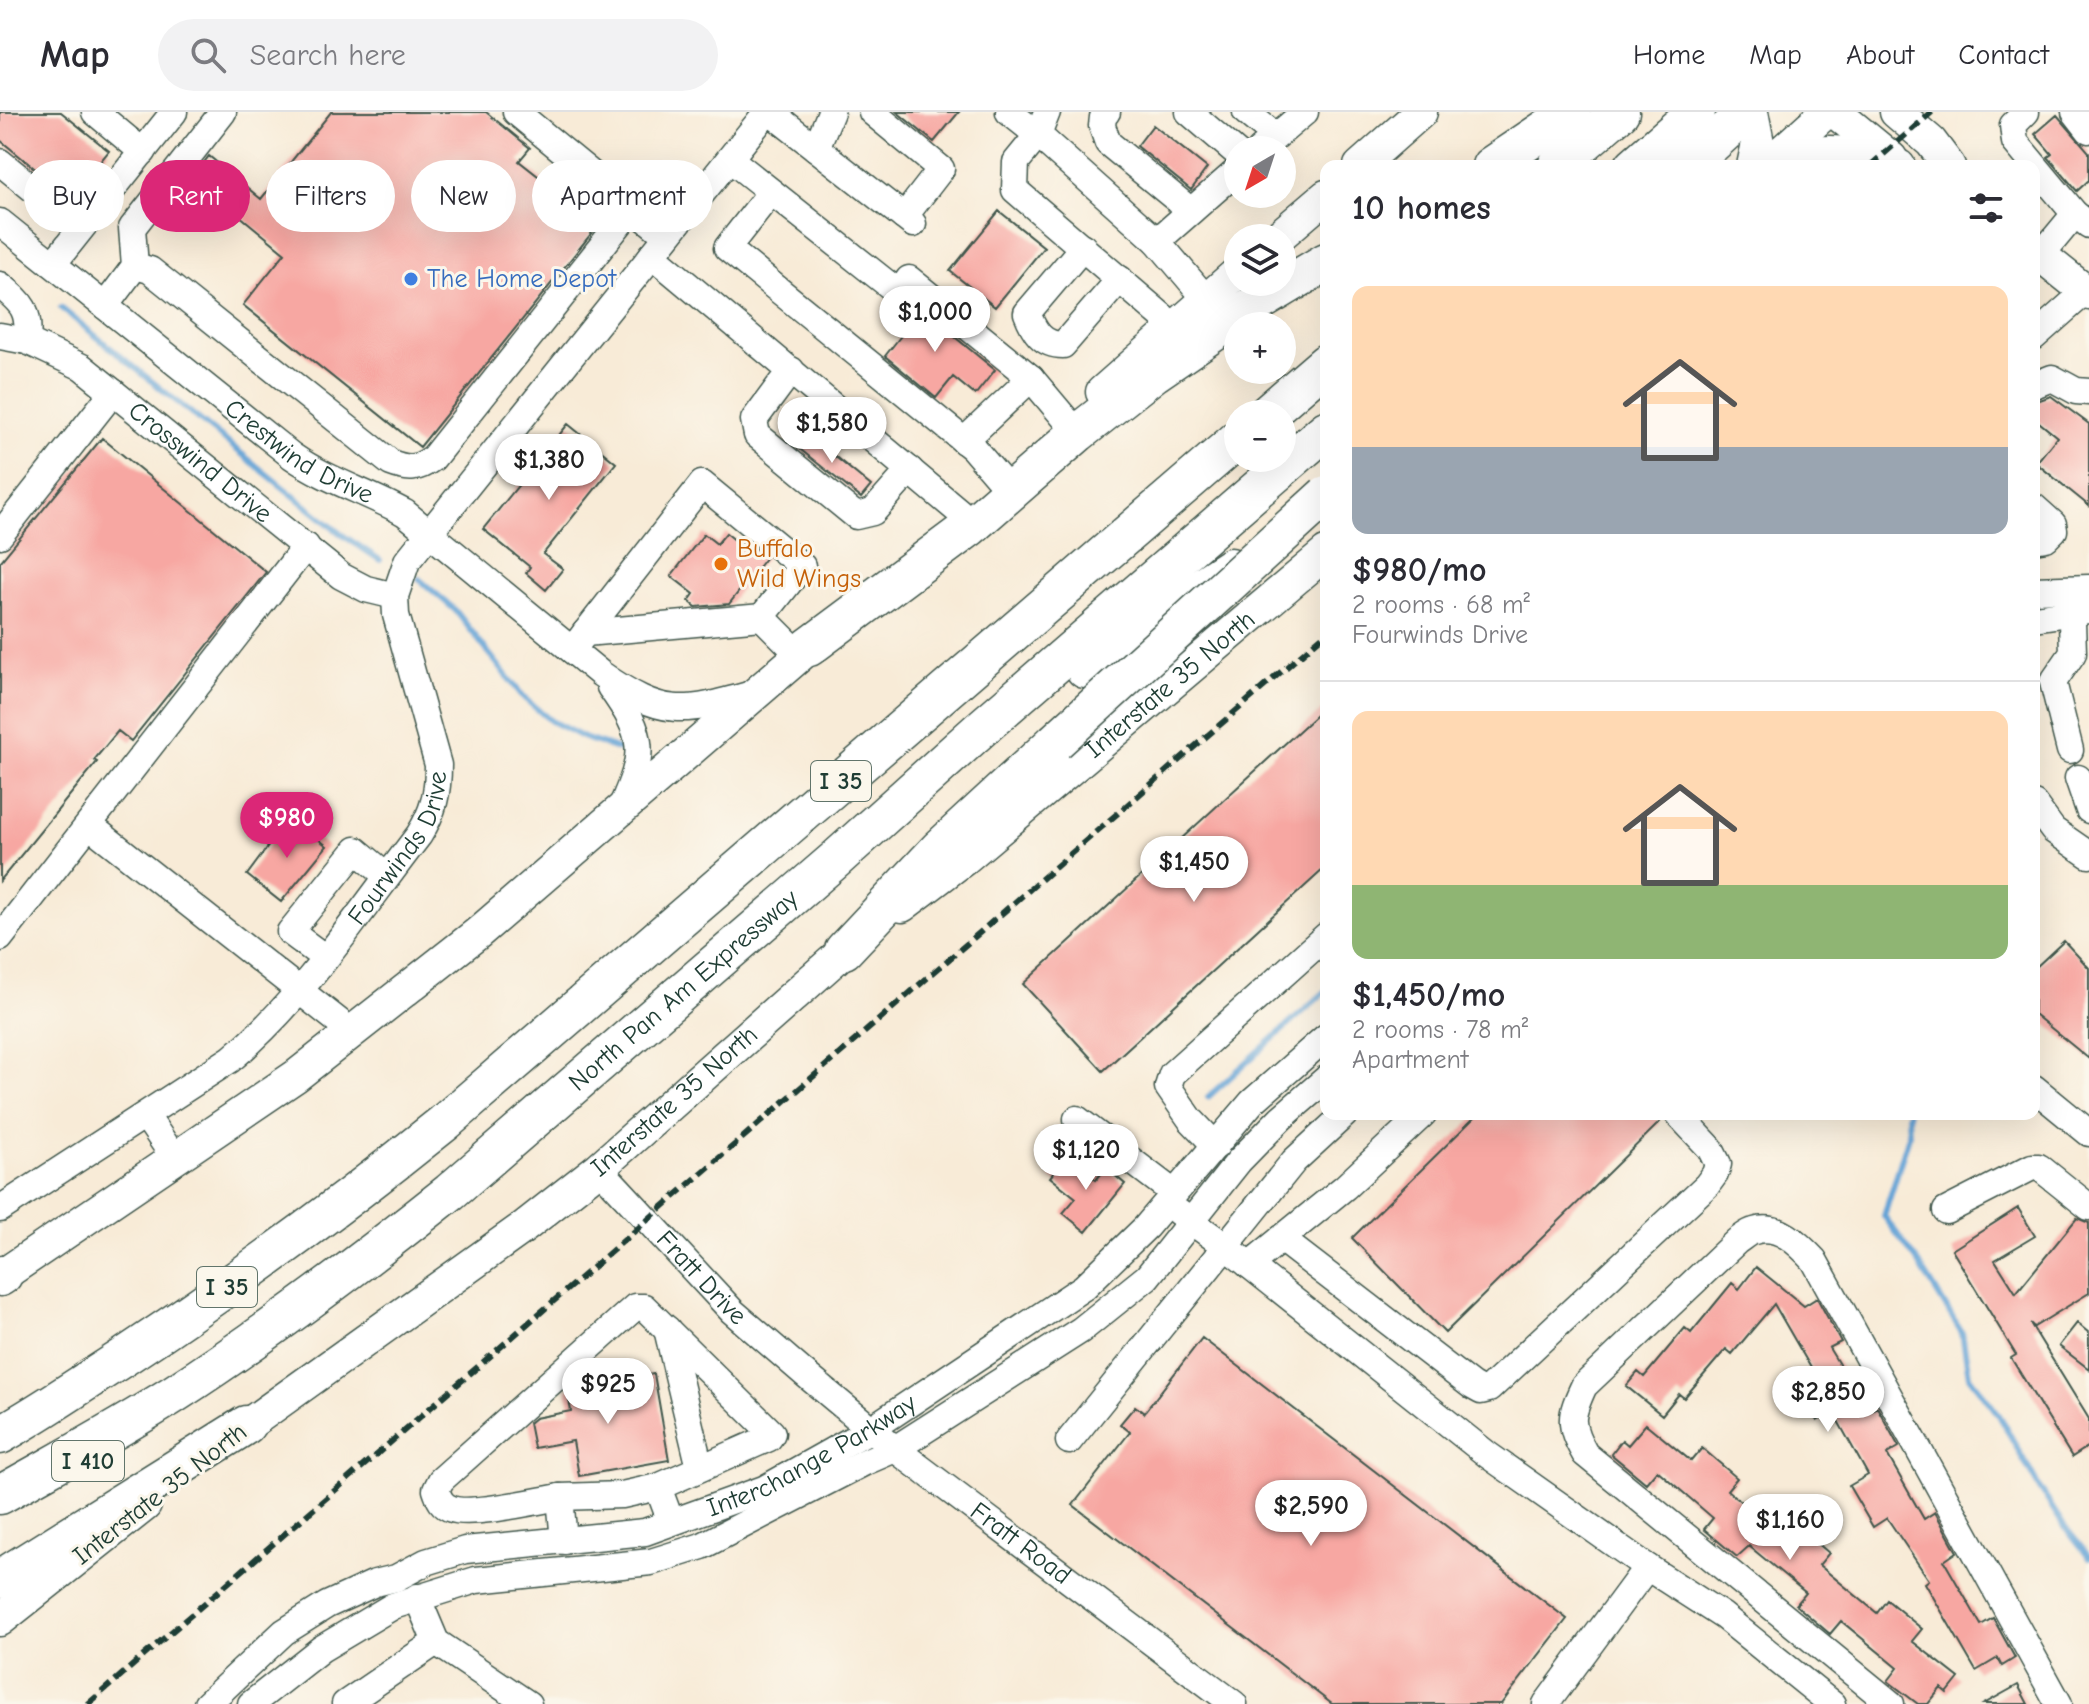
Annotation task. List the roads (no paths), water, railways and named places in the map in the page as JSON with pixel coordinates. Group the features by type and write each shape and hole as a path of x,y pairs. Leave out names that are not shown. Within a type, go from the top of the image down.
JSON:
{"highway":[{"path":"1500,160 1571,112"},
{"path":"1564,160 1620,112"},
{"path":"1641,160 1696,112"},
{"path":"1695,160 1750,112"},
{"path":"805,651 970,527 1078,433 1154,373 1246,310 1320,266"},
{"path":"1283,400 1320,368"},
{"name":"North Pan Am Expressway","path":"0,1495 173,1395 315,1297 450,1192 1320,435"},
{"name":"I 35","path":"0,1435 172,1325 267,1259 444,1123 1224,451"},
{"path":"844,950 939,849 1320,500"},
{"path":"835,860 971,764 1080,672 1139,628 1216,576 1320,513"},
{"name":"I 410","path":"0,1523 59,1485 173,1395"},
{"path":"0,1579 246,1425"}],"main road":[{"path":"1750,112 1762,160"},
{"path":"1768,160 1826,112"},
{"path":"1835,112 1893,160"},
{"path":"1366,160 1413,115"},
{"path":"1905,116 1944,160"},
{"path":"1777,160 1805,152 1851,152 1879,160"},
{"path":"1293,224 1320,201"},
{"path":"2040,254 2087,292"},
{"path":"1,1276 296,1076 478,933 1002,482 1224,285"},
{"name":"Interstate 35 North","path":"0,1620 246,1425 524,1227 599,1168 844,950 976,849 1320,558"}],"street":[{"path":"95,112 143,152"},
{"path":"124,175 174,112"},
{"path":"105,306 135,266 132,228 223,112"},
{"path":"516,112 575,160"},
{"path":"768,112 908,220 941,169 872,112"},
{"name":"Fourwinds Drive","path":"0,1209 146,1116 231,1059 259,1036 325,958 432,814 438,789 438,765 400,635 395,596 407,561 768,112"},
{"path":"816,148 831,112"},
{"path":"1009,112 1042,124 1157,241 1207,300"},
{"path":"1107,112 1102,126 1108,143 1191,211"},
{"path":"1189,112 1224,142"},
{"path":"1246,112 1262,136"},
{"path":"2026,112 2013,125 2015,142 2031,160"},
{"path":"2075,112 2089,130"},
{"path":"1274,136 1296,114"},
{"path":"1042,124 1016,162 1015,190 1176,328"},
{"path":"730,159 899,293 909,279 1031,378 1068,422"},
{"path":"0,162 24,182"},
{"path":"2040,171 2082,219 2040,250"},
{"path":"1157,241 1224,182"},
{"path":"771,192 727,248 964,441 1002,482"},
{"name":"Crestwind Drive","path":"0,222 313,470 405,513 578,642 634,722 638,738 637,773 620,812"},
{"path":"53,264 78,232"},
{"path":"135,266 150,270 391,463 410,469 433,458 613,232"},
{"path":"651,232 660,245 786,365 962,514"},
{"path":"1083,247 1027,313 1035,333 1052,345 1063,345 1120,279"},
{"path":"0,285 22,306 29,321 27,341"},
{"path":"2040,332 2087,292"},
{"name":"Crosswind Drive","path":"0,336 27,341 66,358 113,392 341,576 366,589 395,596"},
{"path":"786,365 754,420 757,435 856,516 873,512 910,470"},
{"path":"964,441 1031,378"},
{"path":"2040,383 2052,378 2076,391 2089,392"},
{"path":"0,535 113,392"},
{"path":"702,484 802,566 762,617 578,642 702,484"},
{"path":"2040,512 2053,524 2054,530 2046,538 2040,539"},
{"path":"0,938 306,546"},
{"path":"2040,591 2080,600"},
{"path":"2040,616 2080,600"},
{"path":"2070,750 2053,682 2081,652 2080,600"},
{"path":"762,617 805,651"},
{"name":"Crestwind Drive","path":"601,674 628,693 660,707 699,707 757,693"},
{"path":"2078,778 2089,810"},
{"path":"2040,812 2053,830 2084,852 2089,818"},
{"path":"89,825 352,1032"},
{"path":"325,958 290,932 356,850 387,876"},
{"path":"1216,1146 1191,1120 1168,1087 1172,1074 1320,941"},
{"name":"Interchange Parkway","path":"207,1704 284,1632 327,1605 375,1583 396,1578 426,1562 465,1550 645,1532 764,1489 871,1429 1084,1287 1146,1227 1252,1102 1320,1042"},
{"name":"Interchange Parkway","path":"258,1702 321,1649 393,1606 476,1580 651,1562 702,1546 895,1449 1081,1330 1147,1277 1239,1161 1320,1084"},
{"path":"2040,1093 2089,1133"},
{"path":"146,1116 175,1159"},
{"path":"1077,1119 1170,1197 1192,1222 1488,1455 1647,1567 1723,1616 1832,1704"},
{"path":"1069,1441 1294,1161 1338,1120"},
{"path":"1249,1265 1345,1187 1417,1120"},
{"path":"1281,1239 1472,1386 1481,1391 1489,1389 1707,1185 1715,1174 1718,1164 1710,1148 1684,1120"},
{"path":"1946,1211 2032,1167 2039,1167 2089,1207"},
{"name":"Fratt Drive","path":"599,1168 732,1311 811,1378"},
{"path":"1891,1704 1585,1454 1573,1432 1572,1410 1584,1386 1737,1241 1754,1231 1775,1231 1796,1240 1814,1260 2059,1704"},
{"path":"635,1307 644,1307 772,1433 769,1438 700,1468 658,1487 622,1495 560,1497 465,1511 445,1505 439,1500 436,1490 441,1480 635,1307"},
{"path":"667,1329 700,1468"},
{"name":"Fratt Road","path":"811,1378 895,1449 1234,1704"},
{"path":"658,1487 671,1522"},
{"path":"560,1497 564,1541"},
{"path":"1546,1704 1647,1567"},
{"path":"417,1597 436,1642 528,1704"},
{"path":"345,1704 436,1642"}],"waterway":[{"path":"61,308 341,534 380,560"},
{"path":"419,579 455,610 524,698 551,721 584,738 623,751"},
{"path":"1208,1097 1320,996"},
{"path":"1908,1120 1909,1135 1884,1216 1920,1265 1962,1333 1969,1376 1999,1415 2064,1526 2089,1557"}],"railway":[{"path":"1877,160 1932,112"},
{"path":"88,1704 1320,638"}],"place":[{"name":"The Home Depot","path":"411,279"},
{"name":"Buffalo Wild Wings","path":"721,564"}]}
